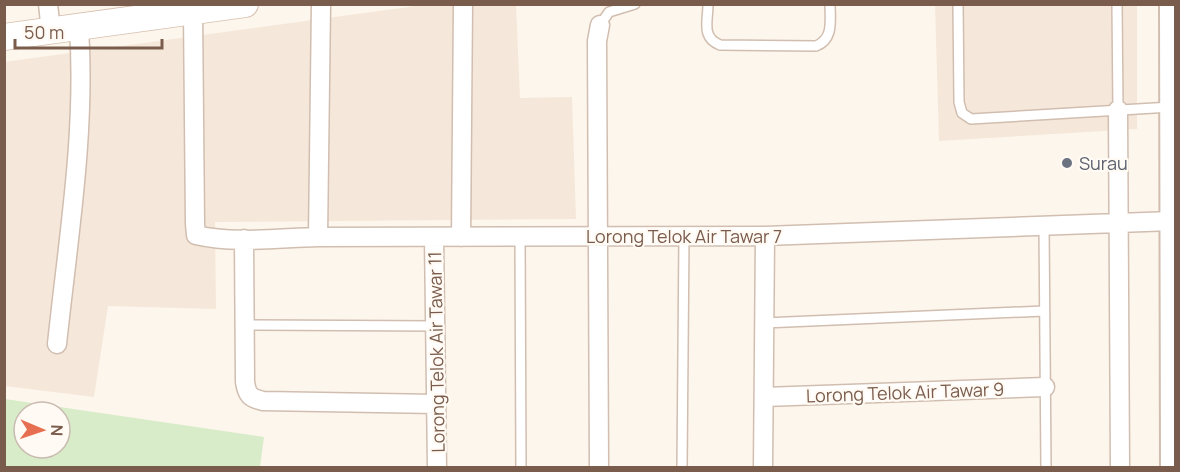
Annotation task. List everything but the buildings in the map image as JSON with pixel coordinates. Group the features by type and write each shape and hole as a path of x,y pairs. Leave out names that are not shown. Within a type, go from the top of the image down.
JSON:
{"main road":[{"path":"4,37 245,4"}],"street":[{"path":"48,4 51,31"},
{"path":"318,237 321,4"},
{"path":"461,237 463,4"},
{"path":"1172,4 1173,466"},
{"name":"Lorong Telok Air Tawar 7","path":"193,12 196,235 207,238 765,236 1172,221"},
{"path":"599,468 597,40 600,25"},
{"path":"57,344 80,127 82,72 79,28"},
{"path":"1118,110 1120,468"},
{"path":"763,468 765,236"},
{"name":"Lorong Telok Air Tawar 11","path":"434,237 437,468"},
{"path":"244,239 245,382 247,392 252,399 263,402 436,404"},
{"name":"Lorong Telok Air Tawar 9","path":"764,397 1045,387"}],"lane":[{"path":"600,25 609,12 635,4"},
{"path":"708,4 707,36 711,41 720,45 816,46 826,40 830,32 830,4"},
{"path":"958,4 959,102 962,113 971,118 1171,107"},
{"path":"1117,4 1118,110"},
{"path":"1044,226 1046,468"},
{"path":"682,468 684,236"},
{"path":"520,237 521,468"},
{"path":"765,322 1044,311"},
{"path":"245,325 435,326"}],"shaded area":[{"path":"423,5 516,5 520,98 572,97 576,219 215,222 216,309 108,306 94,397 5,386 4,62"},
{"path":"935,5 1137,5 1137,129 939,141"}],"green space":[{"path":"5,399 12,400 12,460 72,460 72,409 264,437 260,467 5,467"}],"place":[{"name":"Surau","path":"1067,163"}]}
